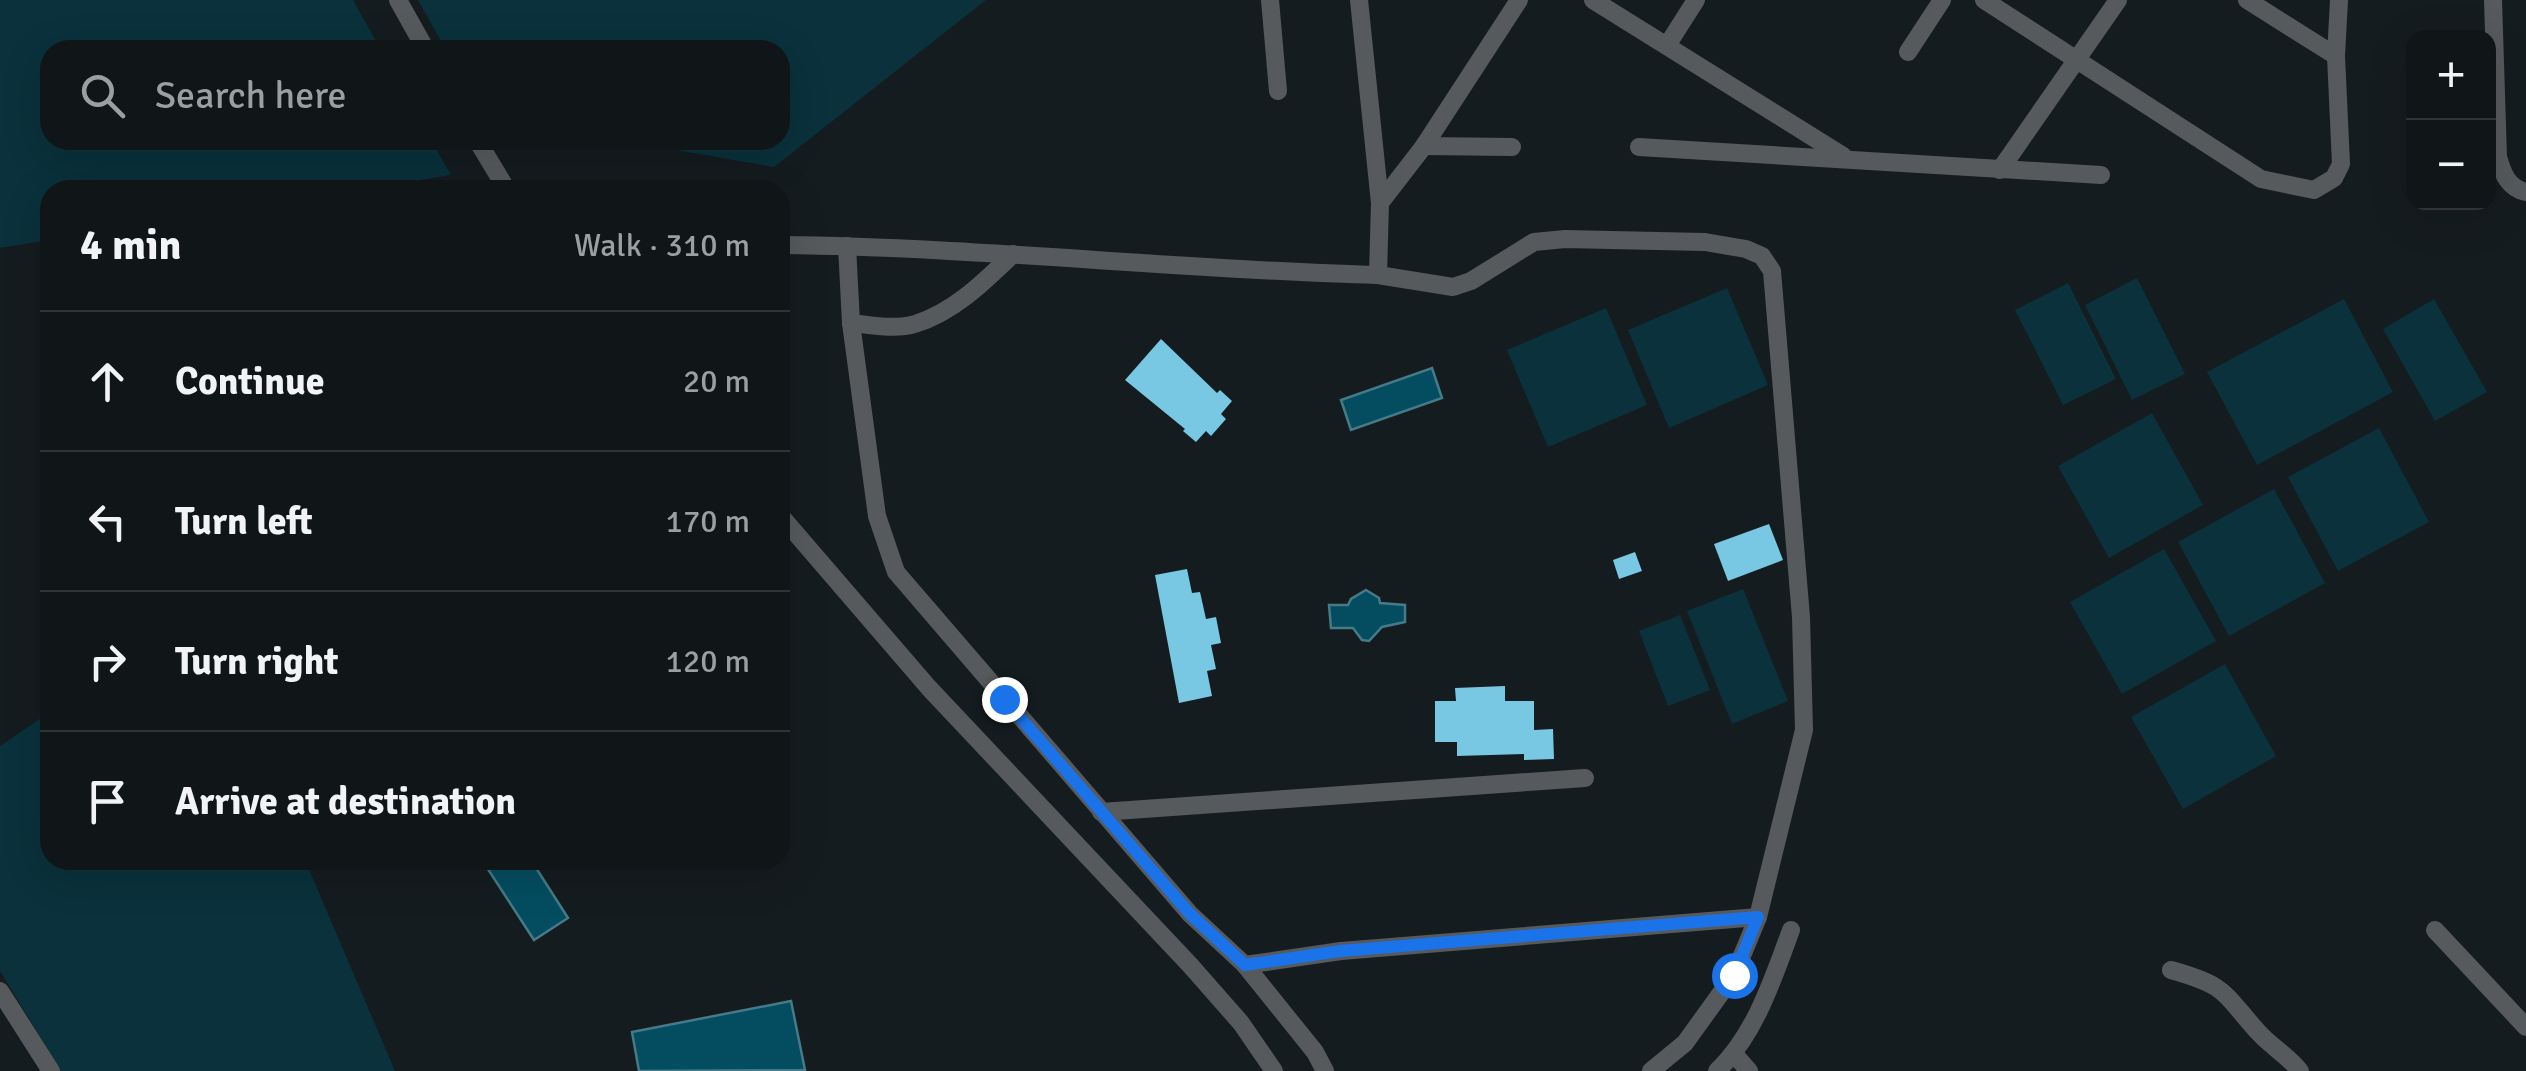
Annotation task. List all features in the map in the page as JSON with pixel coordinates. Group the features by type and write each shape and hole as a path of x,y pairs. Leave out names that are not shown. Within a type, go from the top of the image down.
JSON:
{"street":[{"path":"398,0 420,40"},
{"path":"1270,0 1278,91"},
{"path":"1359,0 1380,203 1378,275"},
{"path":"1380,203 1424,146 1518,0"},
{"path":"1594,0 1845,158"},
{"path":"1668,44 1696,0"},
{"path":"1908,52 1942,0"},
{"path":"1984,0 2262,179 2314,190 2334,178 2341,164 2336,56 2339,0"},
{"path":"2000,170 2118,0"},
{"path":"2247,0 2336,56"},
{"path":"2493,0 2498,157 2504,176 2517,190 2526,192"},
{"path":"1424,146 1512,147"},
{"path":"1640,147 2100,175"},
{"path":"484,150 501,180"},
{"path":"790,245 1013,254 1243,272 1378,275 1453,288 1534,242 1706,242 1746,248 1762,256 1772,271 1801,617 1804,730 1758,917 1734,975 1685,1043 1651,1071"},
{"path":"846,246 851,323 877,516 896,572 1190,914 1245,965 1315,1052 1325,1071"},
{"path":"851,323 915,324 964,297 1013,254"},
{"path":"790,527 929,688 1190,965 1274,1071"},
{"path":"1101,812 1585,778"},
{"path":"1245,965 1340,951 1758,917"},
{"path":"1716,1071 1734,1054 1770,987 1791,930"},
{"path":"2435,930 2526,1027"},
{"path":"2171,970 2208,980 2232,997 2261,1035 2300,1071"},
{"path":"0,990 51,1071"},
{"path":"1734,1054 1750,1071"}],"shaded area":[{"path":"0,0 353,0 375,40 40,40 40,150 437,150 451,175 420,180 40,180 40,242 0,248"},
{"path":"418,0 986,0 774,167 676,150 790,150 790,40 440,40"},
{"path":"2137,278 2185,374 2132,400 2085,305"},
{"path":"2068,283 2116,379 2063,405 2015,310"},
{"path":"1727,288 1768,385 1669,428 1628,330"},
{"path":"2344,299 2393,392 2257,465 2207,372"},
{"path":"2434,299 2487,392 2435,421 2383,329"},
{"path":"1606,308 1647,405 1548,447 1507,350"},
{"path":"1432,368 1442,398 1351,430 1341,400"},
{"path":"2152,413 2203,505 2109,558 2058,466"},
{"path":"2379,428 2429,522 2338,571 2288,477"},
{"path":"2274,489 2325,583 2229,636 2178,542"},
{"path":"2164,549 2216,641 2122,694 2070,602"},
{"path":"1743,589 1788,701 1732,724 1687,611"},
{"path":"1366,590 1380,603 1405,605 1405,622 1382,627 1369,641 1362,640 1353,628 1331,628 1329,605 1348,605"},
{"path":"1680,615 1710,690 1668,706 1639,631"},
{"path":"2225,664 2276,756 2183,809 2131,717"},
{"path":"40,719 40,870 309,870 395,1071 61,1071 0,971 0,746"},
{"path":"488,870 537,870 568,918 534,940"},
{"path":"791,1001 805,1070 639,1071 632,1032"}],"building":[{"path":"1161,339 1217,393 1220,390 1232,401 1221,414 1226,419 1211,436 1206,431 1196,442 1125,380"},
{"path":"1769,524 1783,560 1728,581 1714,544"},
{"path":"1635,552 1642,571 1619,579 1613,560"},
{"path":"1187,569 1192,593 1200,592 1206,619 1216,617 1221,643 1211,645 1216,669 1207,671 1212,696 1179,703 1155,575"},
{"path":"1505,686 1505,701 1534,701 1534,730 1553,729 1554,759 1524,760 1524,754 1457,756 1457,742 1435,742 1435,701 1456,701 1455,688"}],"route":[{"path":"1004,699 1190,914 1245,965 1340,951 1758,917 1734,975"}]}
